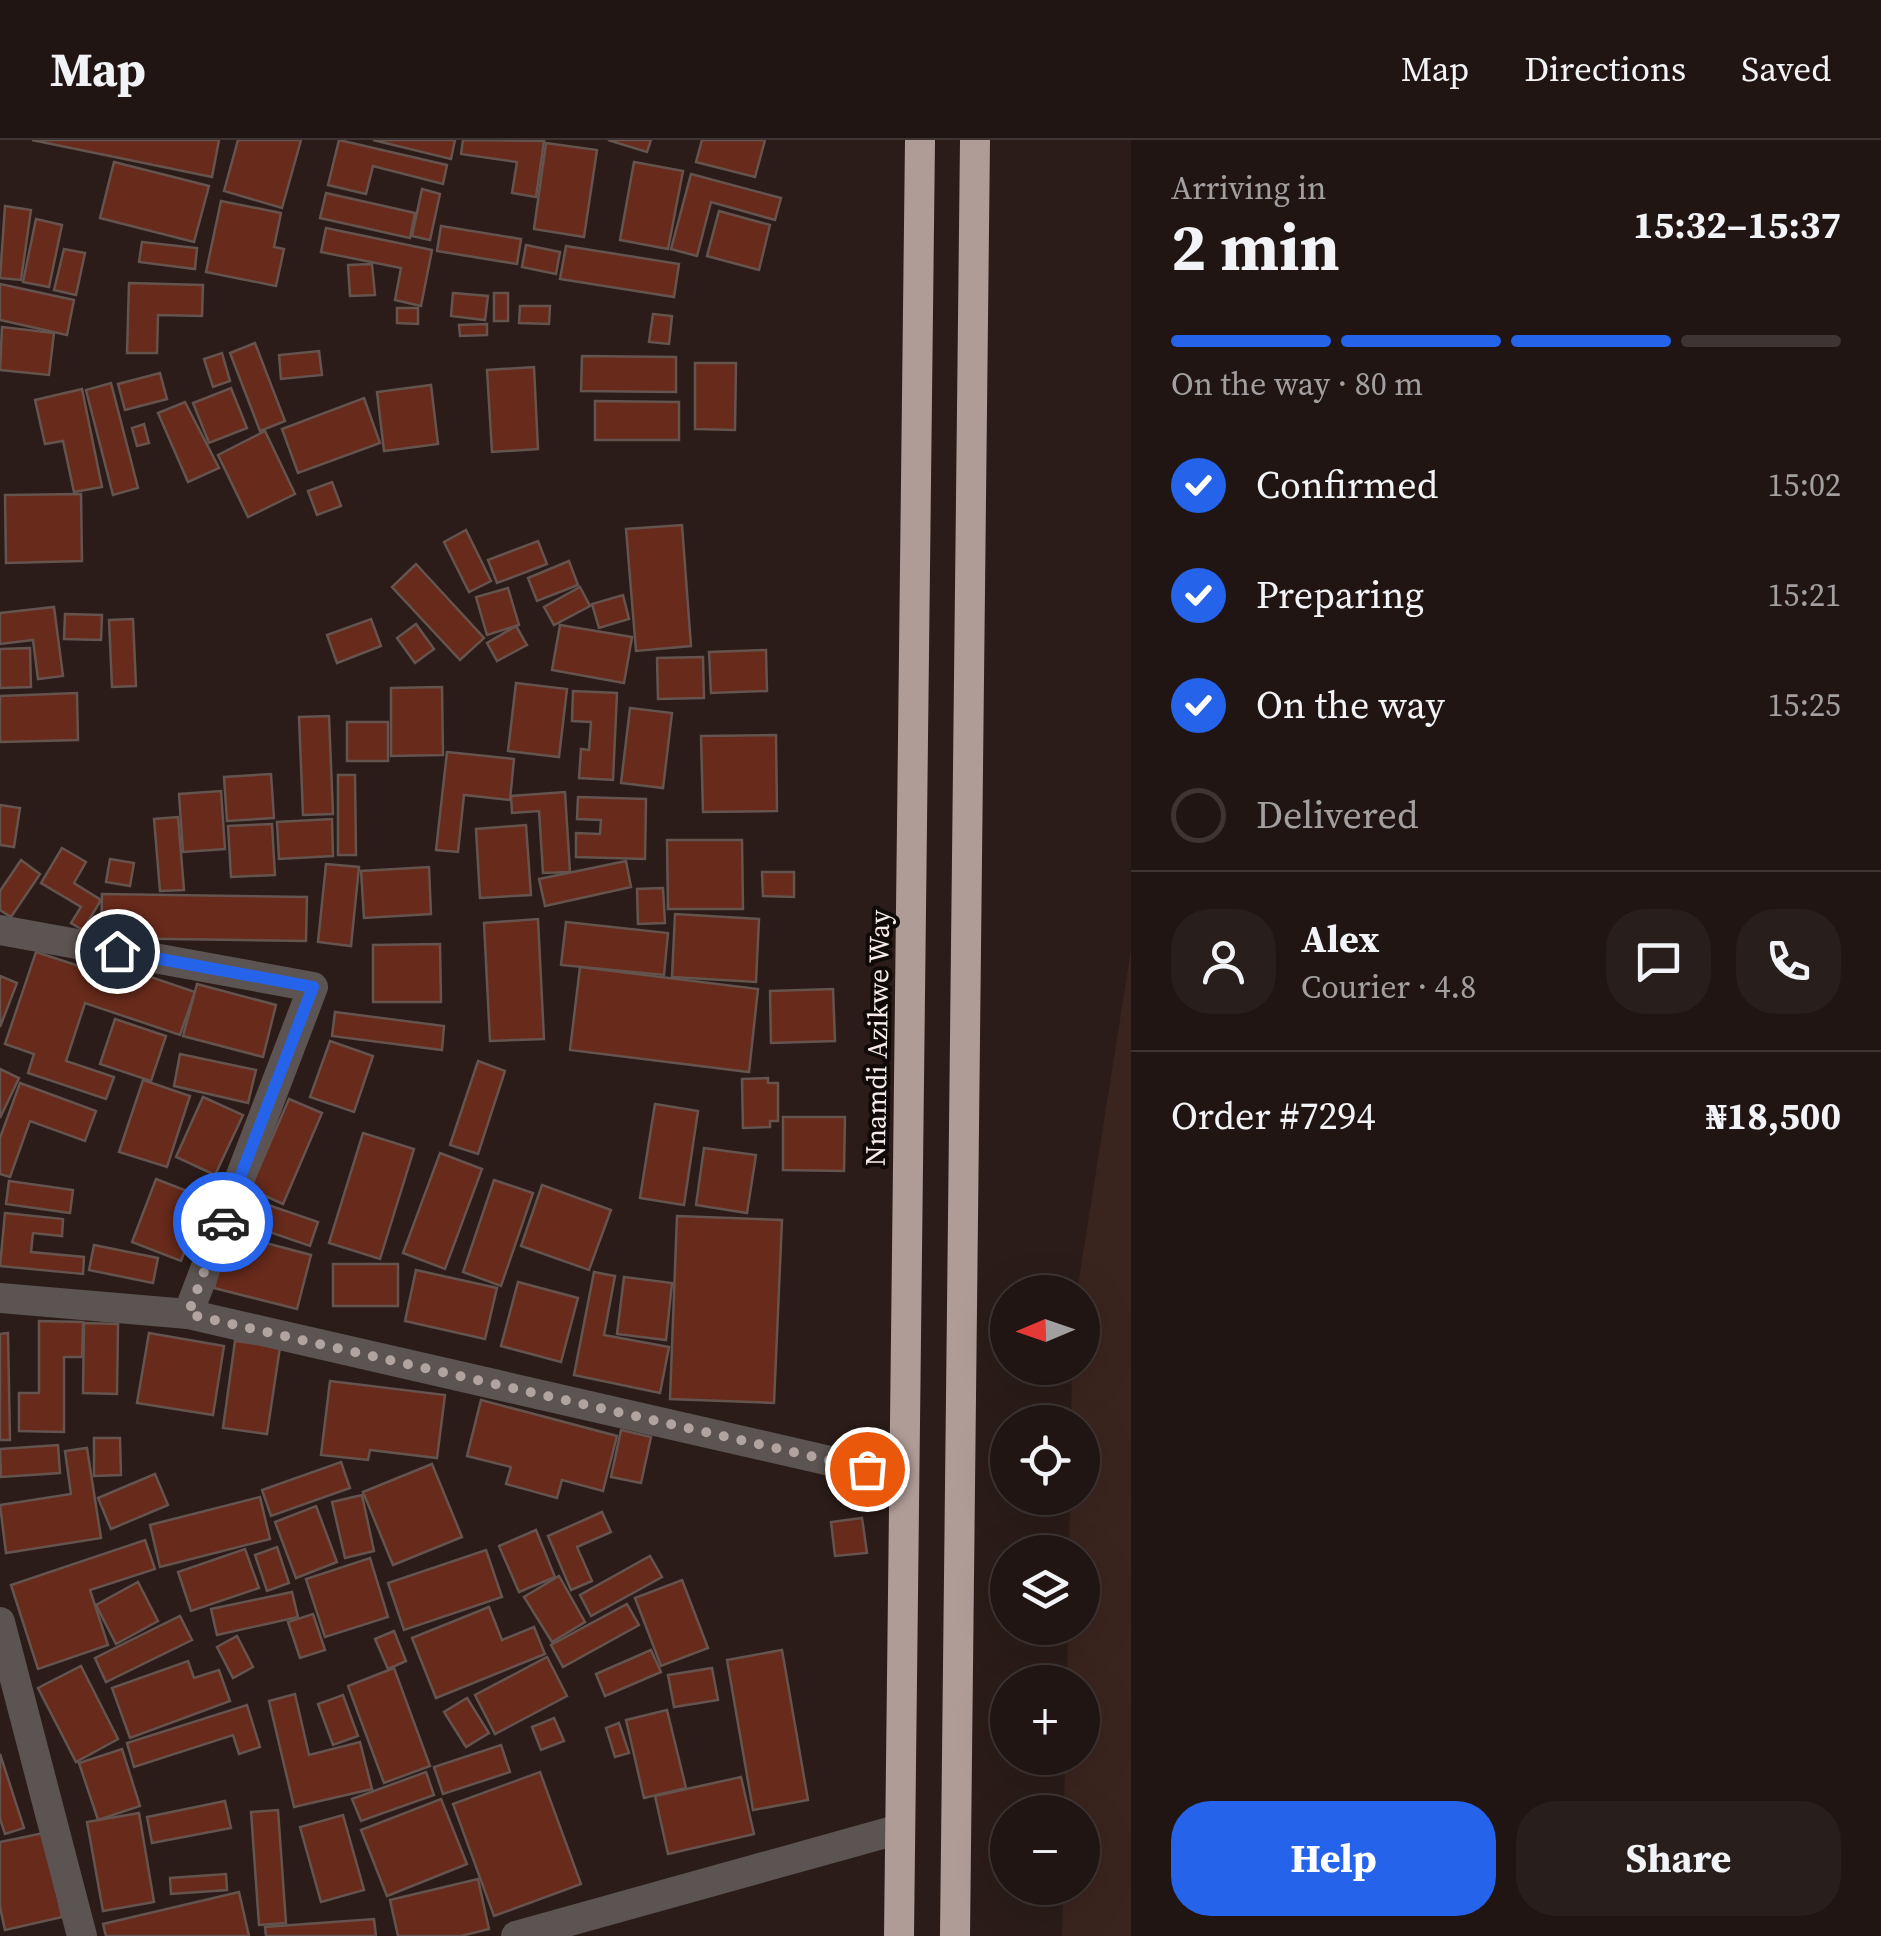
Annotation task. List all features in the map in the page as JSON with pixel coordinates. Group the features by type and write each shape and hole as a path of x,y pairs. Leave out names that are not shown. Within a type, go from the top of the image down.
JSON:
{"highway":[{"name":"Nnamdi Azikwe Way","path":"899,1936 920,140"},
{"path":"955,1936 975,140"}],"street":[{"path":"0,930 313,987 188,1314"},
{"path":"0,1298 188,1314 904,1478"},
{"path":"0,1622 82,1936"},
{"path":"516,1936 900,1829"}],"shaded area":[{"path":"1131,950 1131,1936 1062,1936 1063,1905 1100,1905 1100,1795 1064,1795 1065,1775 1100,1775 1100,1665 1067,1665 1068,1645 1100,1645 1100,1535 1069,1535 1070,1515 1100,1515 1100,1405 1071,1405 1072,1385 1100,1385 1100,1275 1080,1275"}],"building":[{"path":"32,140 219,140 212,177"},
{"path":"238,140 301,140 282,208 224,191"},
{"path":"339,140 447,165 443,184 373,166 366,194 328,185"},
{"path":"373,140 455,140 451,159"},
{"path":"463,140 544,141 536,197 512,193 517,162 461,154"},
{"path":"608,140 651,140 647,152"},
{"path":"702,140 765,140 755,177 696,162"},
{"path":"546,143 597,150 584,237 534,229"},
{"path":"114,162 209,186 194,242 100,218"},
{"path":"634,162 683,171 668,249 620,240"},
{"path":"691,174 781,198 775,220 711,202 697,256 671,249"},
{"path":"422,189 440,194 430,240 412,236"},
{"path":"326,193 415,213 410,238 320,218"},
{"path":"221,201 281,213 274,247 284,249 276,286 206,272"},
{"path":"5,206 31,210 21,280 0,278"},
{"path":"719,211 770,225 759,270 707,256"},
{"path":"36,219 62,225 49,287 23,282"},
{"path":"441,226 521,239 517,264 437,251"},
{"path":"326,228 432,250 421,306 395,300 401,268 321,252"},
{"path":"142,242 197,248 195,269 139,262"},
{"path":"526,245 560,252 556,274 522,267"},
{"path":"566,246 679,264 674,297 560,279"},
{"path":"64,249 85,253 76,295 54,290"},
{"path":"372,264 375,295 350,296 348,265"},
{"path":"129,283 203,285 202,316 158,315 157,353 127,353"},
{"path":"0,284 74,300 67,335 0,320"},
{"path":"453,293 488,296 485,320 451,316"},
{"path":"494,293 508,293 508,321 494,321"},
{"path":"520,306 550,306 549,324 519,323"},
{"path":"397,308 418,308 418,324 397,323"},
{"path":"653,314 672,316 669,344 649,342"},
{"path":"487,324 487,335 460,336 459,325"},
{"path":"2,327 54,333 49,375 0,370"},
{"path":"255,343 285,421 260,431 230,353"},
{"path":"319,351 322,375 281,379 279,355"},
{"path":"222,353 230,381 213,387 204,359"},
{"path":"582,356 676,357 676,392 581,391"},
{"path":"695,363 736,363 735,430 695,429"},
{"path":"534,367 538,449 492,452 487,370"},
{"path":"160,373 167,399 125,410 118,384"},
{"path":"111,383 138,488 113,495 86,390"},
{"path":"431,385 438,444 384,451 377,392"},
{"path":"231,388 247,428 209,443 193,403"},
{"path":"82,389 102,487 74,492 63,441 45,444 35,400"},
{"path":"364,398 380,443 298,473 282,429"},
{"path":"595,401 679,402 679,440 595,440"},
{"path":"185,402 219,468 188,482 158,413"},
{"path":"144,424 149,443 137,446 132,428"},
{"path":"265,431 295,494 248,517 218,455"},
{"path":"332,482 341,506 317,515 308,491"},
{"path":"81,494 82,561 6,563 5,495"},
{"path":"682,525 691,646 636,651 626,529"},
{"path":"466,530 491,581 469,592 444,542"},
{"path":"538,541 547,564 497,583 488,560"},
{"path":"569,561 578,585 537,601 528,578"},
{"path":"416,564 484,638 460,660 392,587"},
{"path":"580,587 590,606 554,625 544,607"},
{"path":"508,588 519,625 487,635 476,597"},
{"path":"623,595 629,619 599,628 592,604"},
{"path":"54,607 63,676 38,679 33,640 0,644 0,613"},
{"path":"65,614 102,615 101,640 64,639"},
{"path":"133,619 136,686 112,687 109,620"},
{"path":"371,619 381,646 337,663 327,635"},
{"path":"416,624 434,649 415,663 397,638"},
{"path":"560,625 632,637 624,683 552,670"},
{"path":"516,626 527,645 497,661 487,643"},
{"path":"30,648 31,687 0,688 0,649"},
{"path":"766,650 767,691 711,693 709,652"},
{"path":"703,657 704,698 658,699 657,658"},
{"path":"516,683 567,689 559,757 508,751"},
{"path":"442,687 443,755 391,756 391,688"},
{"path":"573,691 617,693 613,780 579,778 581,749 589,750 591,722 572,721"},
{"path":"77,693 78,740 0,742 0,696"},
{"path":"630,708 672,713 663,788 621,783"},
{"path":"329,716 333,814 303,815 299,717"},
{"path":"347,722 388,722 388,761 347,761"},
{"path":"776,735 777,811 703,812 701,736"},
{"path":"447,752 514,759 510,800 464,795 458,852 436,850"},
{"path":"271,774 274,818 227,821 224,777"},
{"path":"338,775 355,775 356,855 338,855"},
{"path":"221,791 225,849 183,852 179,794"},
{"path":"565,792 570,872 543,873 539,811 512,813 511,796"},
{"path":"578,797 646,799 645,859 576,857 576,833 600,834 601,820 577,819"},
{"path":"0,805 20,808 14,847 0,845"},
{"path":"178,817 184,890 160,891 154,819"},
{"path":"332,819 333,856 279,859 277,822"},
{"path":"272,824 275,875 231,877 228,826"},
{"path":"526,825 531,895 480,898 476,829"},
{"path":"667,840 742,840 743,909 668,909"},
{"path":"62,848 86,862 74,883 101,900 83,930 71,923 81,907 41,883"},
{"path":"110,859 134,863 130,886 106,882"},
{"path":"21,860 40,874 11,917 0,910 0,891"},
{"path":"626,861 631,887 545,906 539,879"},
{"path":"326,864 359,867 351,946 318,942"},
{"path":"429,867 431,914 364,918 361,871"},
{"path":"762,872 794,872 794,897 763,896"},
{"path":"663,888 665,923 638,924 637,889"},
{"path":"102,894 307,897 306,941 101,938"},
{"path":"675,914 759,919 756,982 672,977"},
{"path":"538,919 544,1039 490,1041 484,923"},
{"path":"566,922 668,933 664,975 561,965"},
{"path":"440,944 441,1002 373,1002 373,945"},
{"path":"36,952 85,968 89,956 195,992 180,1035 85,1003 66,1061 114,1077 106,1099 28,1073 34,1054 5,1044"},
{"path":"580,967 758,989 749,1072 570,1050"},
{"path":"0,976 17,983 0,1027"},
{"path":"197,984 276,1005 263,1057 183,1036"},
{"path":"833,989 835,1041 771,1043 770,991"},
{"path":"335,1012 444,1026 442,1050 332,1036"},
{"path":"115,1019 166,1036 151,1081 100,1064"},
{"path":"330,1041 373,1056 354,1112 310,1097"},
{"path":"180,1054 256,1070 248,1103 174,1086"},
{"path":"478,1061 505,1071 478,1154 450,1145"},
{"path":"0,1069 19,1078 0,1118"},
{"path":"768,1078 768,1083 778,1083 778,1121 770,1121 770,1127 743,1128 742,1079"},
{"path":"143,1080 190,1096 167,1167 119,1152"},
{"path":"20,1083 96,1111 85,1141 30,1121 10,1177 0,1174 0,1138"},
{"path":"203,1097 243,1115 215,1175 176,1157"},
{"path":"289,1099 322,1113 283,1204 250,1189"},
{"path":"655,1104 698,1111 684,1205 640,1198"},
{"path":"783,1117 845,1117 844,1171 783,1170"},
{"path":"363,1133 414,1149 380,1259 329,1243"},
{"path":"704,1148 756,1155 747,1213 696,1205"},
{"path":"440,1153 482,1169 445,1269 403,1253"},
{"path":"156,1179 205,1198 181,1261 132,1242"},
{"path":"494,1180 533,1193 501,1286 463,1272"},
{"path":"9,1181 73,1190 70,1213 6,1204"},
{"path":"542,1185 611,1210 589,1270 521,1246"},
{"path":"242,1196 318,1222 310,1246 235,1220"},
{"path":"5,1213 63,1219 62,1236 33,1233 31,1252 84,1257 83,1274 0,1266"},
{"path":"677,1216 782,1220 774,1403 670,1399"},
{"path":"228,1233 311,1255 297,1309 214,1288"},
{"path":"94,1245 158,1258 153,1283 89,1270"},
{"path":"333,1264 398,1264 398,1306 333,1306"},
{"path":"416,1270 497,1288 485,1339 405,1321"},
{"path":"594,1272 615,1276 604,1335 669,1347 660,1393 574,1375"},
{"path":"624,1277 672,1283 666,1340 617,1334"},
{"path":"518,1282 578,1298 561,1362 501,1346"},
{"path":"39,1321 83,1322 82,1357 64,1357 64,1432 19,1431 19,1393 39,1393"},
{"path":"84,1323 118,1324 117,1394 83,1393"},
{"path":"8,1333 10,1440 0,1440 0,1334"},
{"path":"149,1333 224,1346 213,1415 137,1403"},
{"path":"235,1341 280,1347 267,1434 223,1428"},
{"path":"330,1381 445,1395 437,1458 370,1450 368,1460 321,1455"},
{"path":"481,1400 617,1436 603,1491 562,1480 557,1498 506,1484 511,1467 467,1456"},
{"path":"621,1430 651,1437 641,1483 611,1477"},
{"path":"94,1438 120,1438 121,1475 94,1476"},
{"path":"58,1445 60,1473 1,1477 0,1449"},
{"path":"87,1448 101,1538 6,1553 0,1505 71,1494 65,1451"},
{"path":"341,1462 350,1488 271,1516 262,1490"},
{"path":"432,1464 462,1537 393,1565 363,1492"},
{"path":"155,1474 168,1505 111,1529 98,1498"},
{"path":"362,1495 374,1551 345,1558 332,1502"},
{"path":"260,1497 270,1539 160,1567 150,1525"},
{"path":"316,1506 337,1562 296,1578 275,1522"},
{"path":"602,1512 611,1532 577,1547 592,1581 571,1590 548,1536"},
{"path":"862,1518 867,1553 835,1556 831,1522"},
{"path":"536,1530 555,1577 519,1592 499,1546"},
{"path":"145,1540 155,1569 90,1590 108,1645 38,1669 11,1585"},
{"path":"277,1547 289,1583 267,1591 255,1555"},
{"path":"245,1549 259,1588 191,1611 178,1572"},
{"path":"486,1550 502,1597 404,1630 388,1583"},
{"path":"650,1556 662,1577 591,1616 580,1595"},
{"path":"370,1558 388,1617 325,1637 306,1579"},
{"path":"559,1576 585,1622 552,1642 524,1597"},
{"path":"682,1580 708,1648 661,1666 635,1598"},
{"path":"138,1582 158,1621 116,1644 96,1605"},
{"path":"292,1592 298,1617 217,1635 211,1609"},
{"path":"627,1604 639,1625 563,1667 551,1645"},
{"path":"489,1607 502,1640 534,1627 545,1654 436,1698 412,1638"},
{"path":"313,1614 325,1650 300,1658 288,1622"},
{"path":"180,1616 192,1640 106,1682 95,1658"},
{"path":"394,1631 406,1661 388,1669 375,1639"},
{"path":"237,1636 253,1667 233,1678 217,1647"},
{"path":"651,1650 661,1672 605,1696 596,1674"},
{"path":"782,1650 808,1800 753,1810 727,1660"},
{"path":"547,1657 567,1696 495,1734 475,1695"},
{"path":"188,1661 194,1678 219,1670 230,1701 130,1738 112,1688"},
{"path":"81,1666 118,1739 76,1762 38,1688"},
{"path":"394,1668 430,1766 384,1783 348,1686"},
{"path":"712,1668 718,1700 674,1707 668,1675"},
{"path":"295,1694 309,1755 360,1742 372,1789 294,1807 269,1701"},
{"path":"343,1695 358,1736 333,1745 318,1704"},
{"path":"467,1698 489,1733 466,1747 444,1712"},
{"path":"247,1705 260,1747 239,1754 233,1735 134,1767 127,1743"},
{"path":"667,1710 686,1788 644,1798 626,1720"},
{"path":"554,1718 564,1741 541,1750 532,1727"},
{"path":"619,1723 629,1753 615,1757 606,1728"},
{"path":"501,1745 510,1772 443,1794 434,1767"},
{"path":"122,1749 140,1806 98,1820 79,1763"},
{"path":"0,1754 24,1828 5,1834 0,1819"},
{"path":"426,1772 434,1795 361,1821 352,1799"},
{"path":"540,1772 581,1884 494,1916 453,1804"},
{"path":"741,1777 754,1834 668,1854 655,1796"},
{"path":"441,1799 467,1864 387,1896 361,1830"},
{"path":"225,1801 231,1828 152,1843 147,1817"},
{"path":"278,1810 286,1923 259,1925 251,1812"},
{"path":"139,1813 154,1902 103,1911 87,1822"},
{"path":"343,1815 364,1890 321,1902 300,1827"},
{"path":"44,1833 62,1917 5,1930 0,1907 0,1842"},
{"path":"226,1874 227,1890 171,1894 170,1878"},
{"path":"478,1879 489,1929 461,1936 398,1936 390,1900"},
{"path":"239,1892 249,1936 106,1936 103,1924"},
{"path":"374,1919 376,1936 266,1936 265,1927"}],"way so far":[{"path":"223,1222 188,1314 867,1469"}],"route":[{"path":"117,951 313,987 223,1222"}]}
